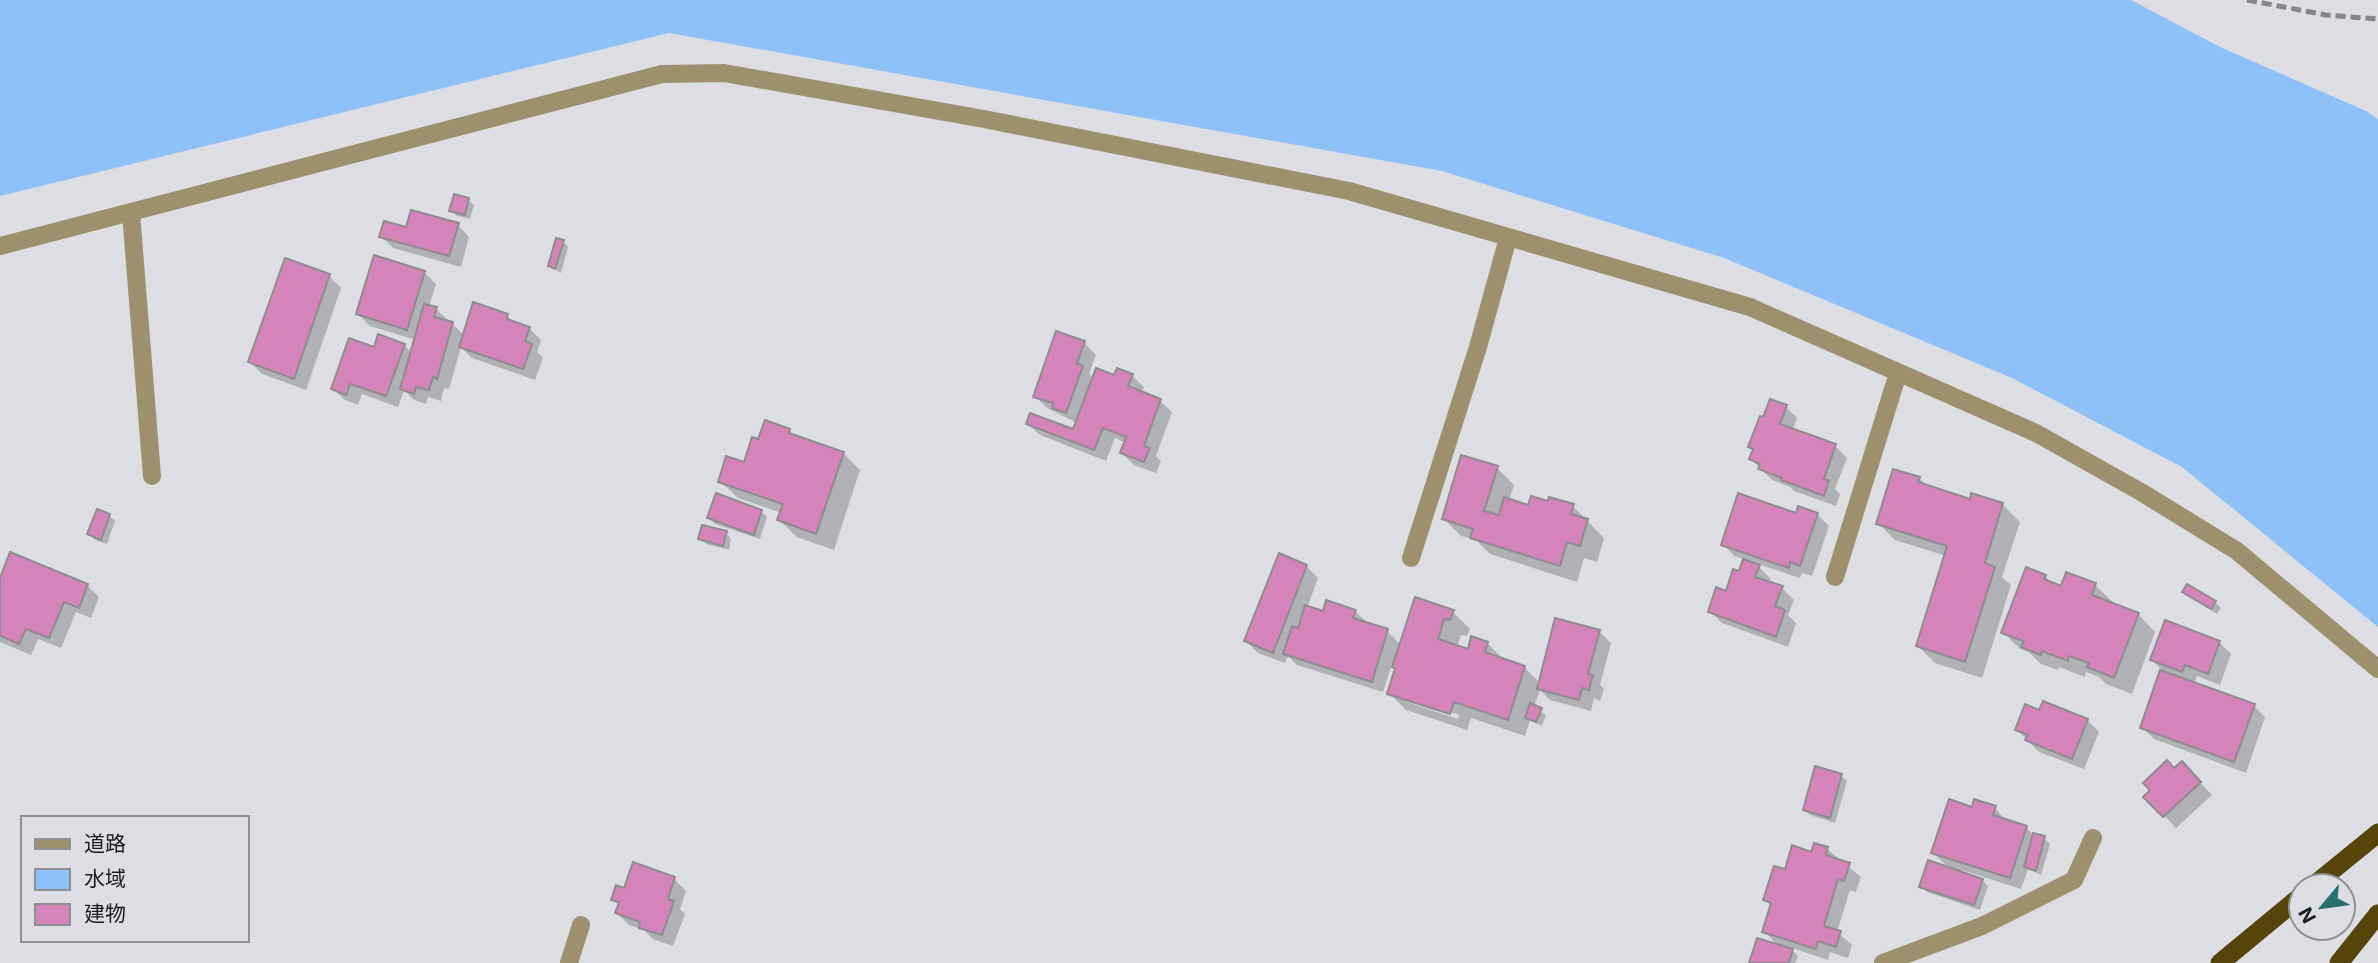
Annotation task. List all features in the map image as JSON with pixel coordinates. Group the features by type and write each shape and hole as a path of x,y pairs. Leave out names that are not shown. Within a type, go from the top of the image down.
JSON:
{"highway":[{"path":"2329,872 2378,833"},
{"path":"2220,963 2287,908"},
{"path":"2339,963 2378,914"}],"street":[{"path":"0,246 662,74 724,73 984,119 1349,191 1750,307 2036,433 2141,492 2237,551 2378,669"},
{"path":"131,213 152,476"},
{"path":"1411,558 1478,347 1507,238"},
{"path":"1835,578 1898,373"},
{"path":"1883,963 1982,926 2074,880 2092,838"},
{"path":"569,963 581,925"}],"water":[{"path":"0,0 2131,0 2220,47 2366,111 2378,119 2378,627 2182,467 2012,378 1724,258 1442,171 669,33 0,196"}],"building":[{"path":"454,194 469,198 465,215 449,211"},
{"path":"411,210 459,223 449,256 379,237 384,221 406,227"},
{"path":"556,238 564,240 555,269 548,266"},
{"path":"374,255 425,271 407,330 356,314"},
{"path":"285,258 330,274 294,379 248,362"},
{"path":"473,302 508,314 507,319 530,327 525,341 532,344 523,369 459,347"},
{"path":"424,304 437,307 434,317 453,322 437,379 433,377 429,390 416,387 414,394 400,389"},
{"path":"1056,331 1085,341 1077,363 1083,366 1066,413 1052,408 1053,403 1033,397"},
{"path":"378,334 405,344 386,396 350,384 346,395 331,389 349,338 374,347"},
{"path":"1096,368 1114,375 1117,368 1133,374 1128,386 1161,399 1144,446 1150,448 1144,462 1120,453 1126,437 1103,428 1094,450 1026,424 1030,413 1073,429"},
{"path":"1770,399 1787,405 1780,424 1836,444 1824,479 1829,481 1824,496 1758,469 1760,464 1749,459 1753,449 1748,447"},
{"path":"765,420 790,429 789,433 844,452 816,534 777,520 783,504 718,482 726,456 744,462 752,437 758,439"},
{"path":"1461,455 1498,466 1484,511 1499,515 1504,497 1528,505 1531,496 1548,501 1549,497 1574,504 1571,514 1588,519 1580,546 1567,542 1560,566 1470,538 1473,529 1442,519"},
{"path":"1893,469 1920,477 1918,482 1970,499 1971,493 2003,503 1985,563 1995,567 1965,662 1916,646 1947,546 1876,524"},
{"path":"716,493 762,510 754,535 707,518"},
{"path":"1738,493 1796,513 1798,506 1818,513 1800,566 1790,562 1789,568 1721,545"},
{"path":"97,509 110,514 101,540 87,534"},
{"path":"702,525 727,531 723,546 698,539"},
{"path":"10,552 88,584 79,608 64,602 49,638 26,629 19,644 0,636 0,578"},
{"path":"1279,553 1307,565 1273,653 1244,641"},
{"path":"1743,559 1760,565 1755,577 1783,586 1775,606 1785,610 1776,637 1708,612 1716,587 1726,591 1733,569 1739,571"},
{"path":"2026,567 2046,575 2044,579 2061,586 2066,572 2096,583 2092,595 2139,613 2114,678 2087,667 2089,663 2069,656 2068,661 2042,651 2041,655 2021,647 2024,641 2001,633"},
{"path":"2187,584 2216,601 2211,609 2182,592"},
{"path":"1415,597 1454,610 1450,620 1444,619 1438,639 1468,649 1471,636 1488,642 1485,652 1525,666 1508,720 1454,702 1450,714 1387,694 1395,668 1392,667"},
{"path":"1326,600 1356,610 1353,618 1388,629 1372,682 1283,654 1292,626 1298,628 1305,605 1323,611"},
{"path":"1555,618 1600,630 1588,674 1593,675 1589,690 1582,688 1579,700 1537,689"},
{"path":"2165,620 2220,641 2208,674 2185,665 2182,672 2150,660"},
{"path":"2160,670 2255,704 2234,762 2140,728"},
{"path":"2043,701 2088,719 2072,759 2025,740 2028,735 2015,730 2025,704 2039,710"},
{"path":"1530,703 1542,708 1536,722 1525,718"},
{"path":"2167,760 2174,768 2182,761 2201,782 2163,817 2143,797 2150,790 2143,783"},
{"path":"1815,766 1842,774 1830,818 1803,810"},
{"path":"1949,799 1972,807 1974,799 1996,806 1993,815 2027,826 2010,878 1931,853"},
{"path":"2033,833 2045,836 2036,871 2024,867"},
{"path":"1814,843 1828,847 1826,855 1850,863 1844,881 1838,879 1824,926 1841,931 1836,947 1818,941 1816,949 1762,932 1771,903 1763,900 1774,866 1785,869 1792,845 1811,852"},
{"path":"1928,860 1983,879 1974,905 1919,887"},
{"path":"633,862 675,877 668,899 674,901 662,935 639,928 640,922 615,913 619,902 611,900 616,885 624,888"},
{"path":"1757,938 1793,949 1789,963 1749,963"}],"railway":[{"path":"2247,0 2326,15 2378,19"}]}
